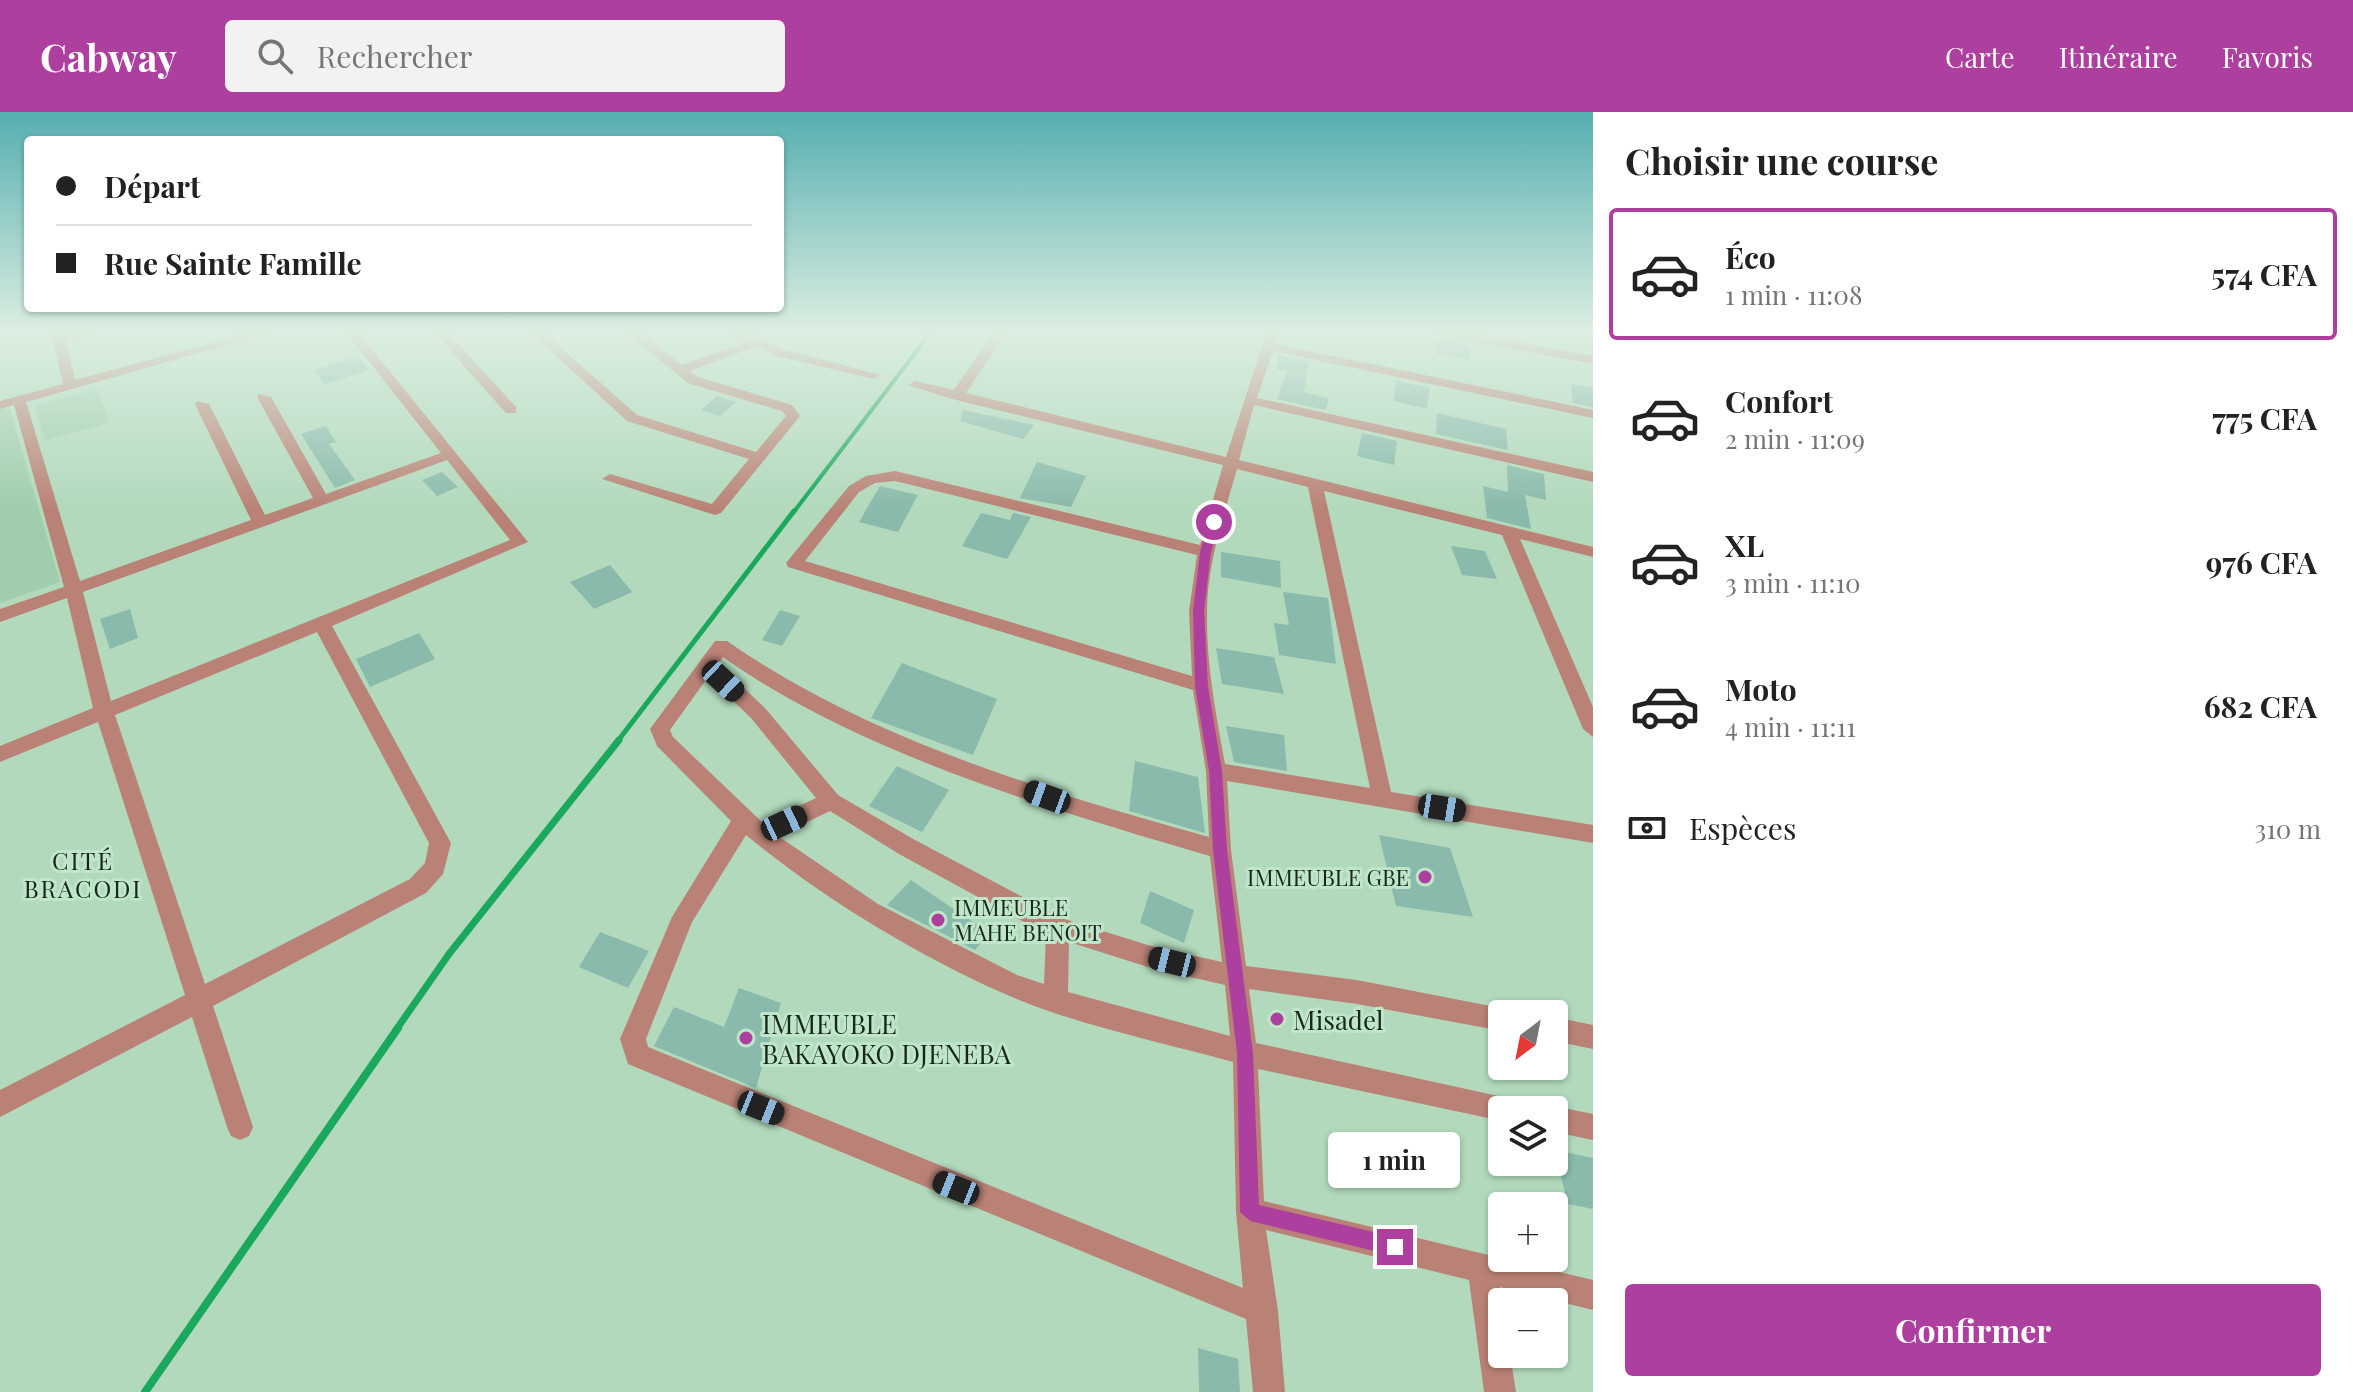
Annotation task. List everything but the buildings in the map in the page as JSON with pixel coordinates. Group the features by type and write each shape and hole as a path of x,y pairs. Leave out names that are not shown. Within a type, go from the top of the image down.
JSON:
{"street":[{"path":"0,405 53,391"},
{"path":"0,754 520,542 400,391"},
{"path":"493,391 511,410"},
{"path":"602,391 632,418 758,457"},
{"path":"610,479 715,510 793,416 792,412 726,391"},
{"path":"937,391 1593,552"},
{"path":"957,396 961,391"},
{"path":"1252,391 1206,552 1198,611 1202,686 1216,771 1220,850 1245,1053 1250,1212 1263,1311 1269,1392"},
{"path":"1494,391 1593,414"},
{"path":"264,397 322,500"},
{"path":"19,400 74,590 104,712 240,1127"},
{"path":"1249,400 1593,477"},
{"path":"202,404 261,524"},
{"path":"0,616 451,454"},
{"path":"1202,686 794,563 854,489 871,479 895,476 1206,552"},
{"path":"1315,483 1382,798"},
{"path":"1509,532 1593,729"},
{"path":"0,1104 418,886 435,867 440,843 322,624"},
{"path":"1220,850 1099,816 838,718 772,683 721,646 660,729 661,736 752,827 870,911 937,949 1012,985 1245,1053 1488,1105"},
{"path":"706,664 758,713 831,801 907,847 1058,928 1151,957 1236,976 1357,992 1488,1016"},
{"path":"1216,771 1593,834"},
{"path":"831,801 752,827 683,917 633,1039 637,1055 1263,1311"},
{"path":"1056,1000 1058,928"},
{"path":"1568,1032 1593,1037"},
{"path":"1568,1122 1593,1127"},
{"path":"1250,1212 1593,1295"},
{"path":"1482,1268 1500,1392"}],"shaded area":[{"path":"98,391 110,422 45,441 35,406"},
{"path":"9,406 60,582 0,603 0,409"}],"waterway":[{"path":"793,513 886,391"},
{"path":"617,742 794,511"},
{"path":"396,1030 449,954 619,740"},
{"path":"145,1392 398,1028"}],"place":[{"name":"IMMEUBLE GBE","path":"1425,877"},
{"name":"IMMEUBLE MAHE BENOIT","path":"938,920"},
{"name":"Misadel","path":"1277,1019"},
{"name":"IMMEUBLE BAKAYOKO DJENEBA","path":"746,1038"}],"district":[{"name":"CITÉ BRACODI","path":"83,874"}],"route":[{"path":"1214,522 1206,552 1198,611 1202,686 1216,771 1220,850 1245,1053 1250,1212 1395,1247"}]}
